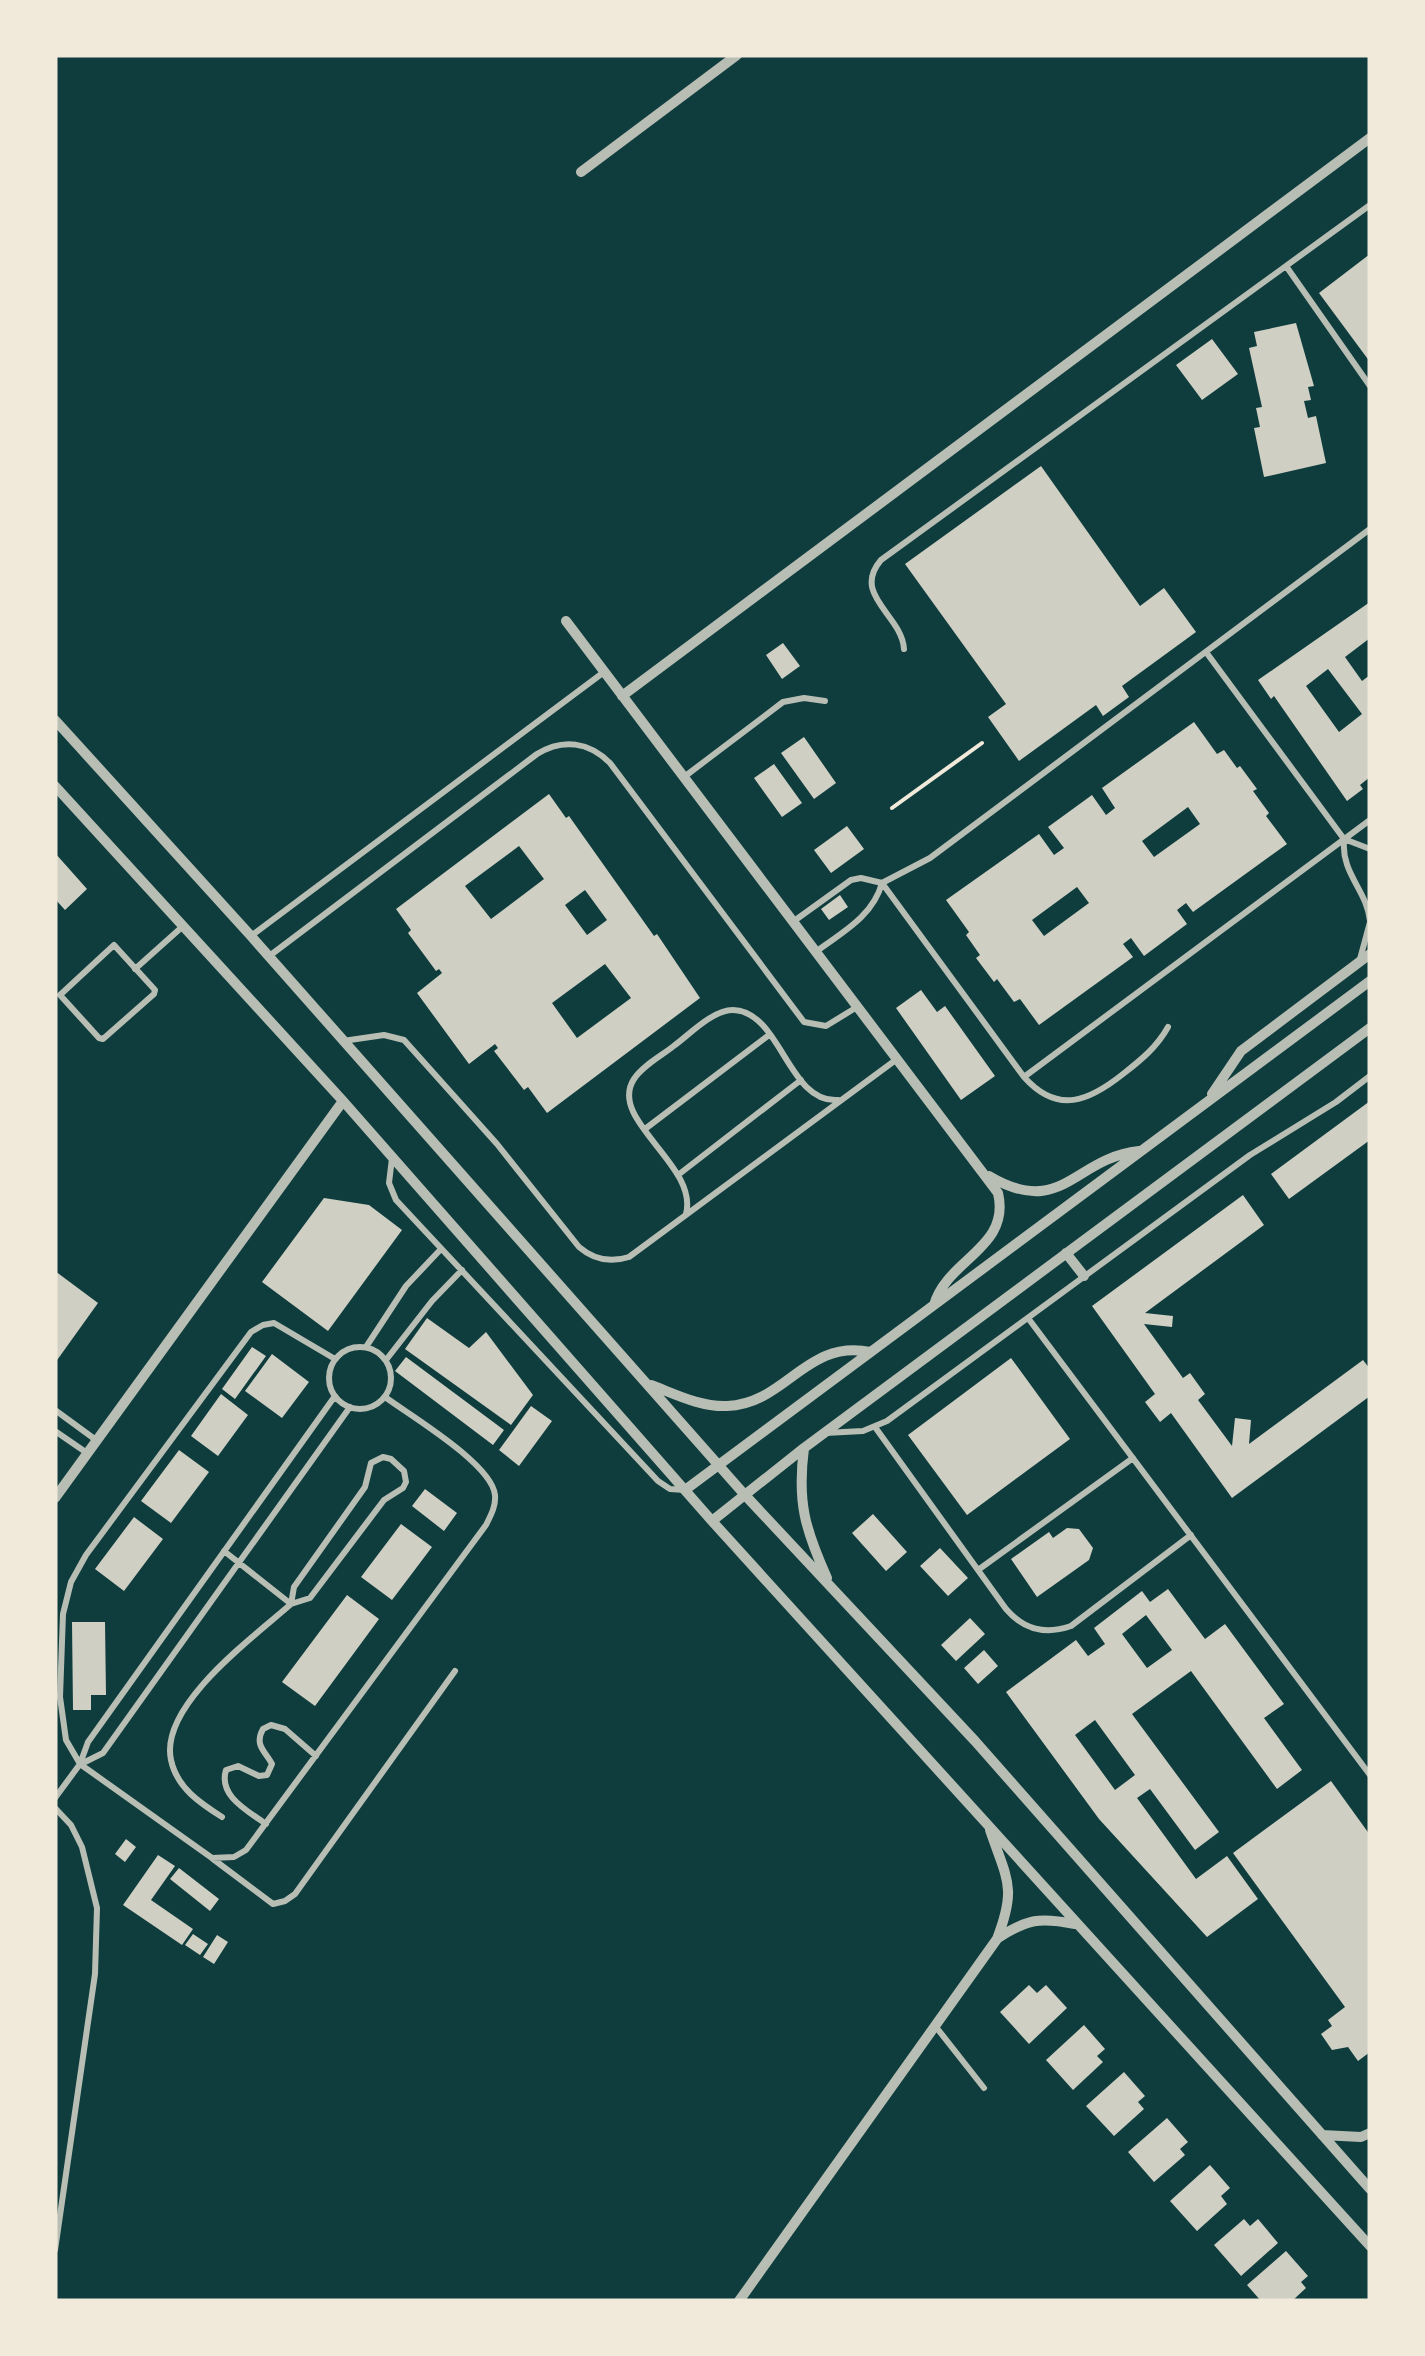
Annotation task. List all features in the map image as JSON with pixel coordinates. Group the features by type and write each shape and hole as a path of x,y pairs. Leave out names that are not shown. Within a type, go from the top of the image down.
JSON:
{"street":[{"path":"580,172 736,55"},
{"path":"622,696 1370,138"},
{"path":"566,621 988,1176 1000,1202 997,1229 986,1244 944,1281 934,1305"},
{"path":"55,720 744,1494 975,1741 1370,2189"},
{"path":"55,786 343,1101 712,1521 1370,2246"},
{"path":"1207,1101 1241,1052 1370,954"},
{"path":"685,1490 1370,982"},
{"path":"712,1521 824,1433 1370,1028"},
{"path":"55,1498 343,1101"},
{"path":"988,1176 1014,1189 1041,1192 1067,1184 1114,1156 1141,1151"},
{"path":"1066,1253 1084,1276"},
{"path":"646,1383 704,1404 731,1406 763,1397 821,1356 846,1350 870,1352"},
{"path":"804,1448 800,1480 802,1517 831,1588"},
{"path":"739,2301 997,1939 1010,1895 989,1825"},
{"path":"997,1939 1033,1920 1076,1924"},
{"path":"1321,2136 1361,2137 1370,2133"}],"lane":[{"path":"904,648 900,633 871,587 872,572 880,560 1370,205"},
{"path":"1286,266 1370,386"},
{"path":"817,951 863,916 876,901 882,883 930,858 1370,529"},
{"path":"1206,652 1344,839 1370,850"},
{"path":"251,936 604,672"},
{"path":"684,777 783,702 804,698 825,701"},
{"path":"267,958 538,754 556,744 578,744 610,762 804,1022 826,1026 858,1006"},
{"path":"1024,1076 1370,820"},
{"path":"1344,839 1345,862 1366,902 1370,922 1358,962"},
{"path":"794,921 851,880 862,878 882,883 1024,1076 1032,1086 1054,1098 1090,1097 1150,1052 1168,1027"},
{"path":"136,969 183,926"},
{"path":"111,946 136,969 154,994 104,1039 60,994 111,946"},
{"path":"686,1214 686,1190 632,1112 628,1096 633,1080 718,1014 727,1010 753,1016 820,1098 840,1100"},
{"path":"342,1041 391,1035 410,1045 497,1144 579,1247 594,1257 611,1260 629,1257 898,1058"},
{"path":"645,1130 769,1035"},
{"path":"824,1433 874,1428 1250,1155 1336,1102 1370,1076"},
{"path":"678,1175 802,1080"},
{"path":"392,1157 388,1174 392,1192 658,1481 685,1490"},
{"path":"366,1347 406,1286 442,1248"},
{"path":"386,1360 462,1270"},
{"path":"1028,1318 1370,1775"},
{"path":"335,1359 274,1323 251,1332 86,1555 71,1582 63,1614 60,1697 66,1740 80,1764 273,1904 295,1894 454,1671"},
{"path":"366,1347 386,1360 391,1378 385,1397 369,1408 350,1407 335,1396 329,1377 335,1359 349,1349 366,1347"},
{"path":"55,1798 80,1764 88,1742 335,1396"},
{"path":"212,1858 234,1857 246,1850 486,1525 493,1510 495,1493 483,1470 385,1397"},
{"path":"80,1764 103,1753 350,1407"},
{"path":"55,1410 97,1441"},
{"path":"874,1428 1006,1609 1035,1630 1060,1630 1081,1619 1190,1535"},
{"path":"55,1432 88,1454"},
{"path":"222,1817 198,1802 178,1778 170,1758 171,1742 188,1705 214,1672 292,1604 310,1598 384,1500 403,1488 404,1471 391,1460 383,1457 371,1463 365,1487 294,1586 292,1604"},
{"path":"978,1570 1133,1458"},
{"path":"224,1551 292,1604"},
{"path":"266,1824 227,1791 226,1770 238,1766 259,1776 267,1775 272,1764 259,1739 271,1725 285,1730 316,1756"},
{"path":"55,1808 71,1825 82,1847 97,1908 94,1974 55,2250"},
{"path":"935,2026 984,2088"}],"path":[{"path":"892,808 982,743"}],"building":[{"path":"1370,254 1370,362 1319,293"},
{"path":"1296,323 1314,386 1308,387 1311,400 1304,401 1308,418 1316,416 1326,463 1264,477 1254,428 1260,427 1256,408 1262,407 1249,348 1257,346 1254,332"},
{"path":"1212,339 1238,374 1202,400 1176,365"},
{"path":"1041,466 1140,606 1164,588 1196,632 1122,686 1129,697 1103,716 1096,705 1019,761 988,717 1006,704 905,564"},
{"path":"1370,602 1370,638 1345,657 1362,681 1370,675 1370,777 1360,785 1363,789 1347,801 1274,696 1271,699 1258,680","holes":["1328,669 1362,714 1339,732 1306,686"]},
{"path":"783,643 800,666 782,679 766,655"},
{"path":"1194,722 1217,754 1224,750 1237,768 1240,766 1257,789 1253,791 1269,813 1266,816 1287,844 1193,912 1186,903 1177,910 1187,924 1144,956 1131,938 1123,944 1133,957 1039,1025 1020,999 1014,1002 976,958 980,955 966,935 969,932 946,900 1039,834 1054,855 1064,848 1048,827 1092,795 1106,815 1115,808 1102,788","holes":["1188,807 1200,824 1154,857 1142,841","1077,887 1089,903 1044,936 1032,920"]},
{"path":"804,737 836,783 814,799 781,753"},
{"path":"774,764 802,803 782,817 754,778"},
{"path":"549,794 566,818 569,816 654,936 657,934 700,998 547,1113 494,1051 498,1048 495,1044 469,1064 417,993 442,973 436,971 408,933 411,930 396,909","holes":["519,846 544,879 491,919 465,886","585,890 607,920 587,935 565,905","605,964 631,998 577,1038 552,1003"]},
{"path":"847,826 864,849 831,873 814,850"},
{"path":"55,853 87,889 65,910 55,899"},
{"path":"840,895 848,907 829,920 821,909"},
{"path":"921,990 937,1012 945,1006 995,1076 961,1100 896,1008"},
{"path":"1370,1101 1370,1140 1289,1199 1271,1174"},
{"path":"1243,1195 1264,1225 1145,1313 1173,1316 1172,1327 1144,1324 1183,1378 1190,1373 1205,1394 1198,1400 1232,1446 1235,1418 1251,1420 1249,1444 1363,1360 1370,1369 1370,1396 1232,1498 1171,1413 1160,1422 1145,1402 1155,1394 1092,1306"},
{"path":"324,1198 369,1205 402,1230 328,1331 262,1282"},
{"path":"55,1271 98,1303 55,1363"},
{"path":"427,1318 469,1348 486,1332 533,1395 511,1425 405,1349"},
{"path":"252,1347 266,1356 235,1399 222,1389"},
{"path":"272,1354 309,1382 282,1418 245,1391"},
{"path":"406,1357 504,1430 493,1445 395,1371"},
{"path":"1011,1358 1070,1439 967,1515 908,1435"},
{"path":"221,1394 248,1415 218,1456 191,1436"},
{"path":"531,1406 552,1421 519,1466 499,1450"},
{"path":"179,1450 209,1472 171,1523 141,1501"},
{"path":"425,1489 457,1513 444,1531 412,1506"},
{"path":"873,1514 907,1552 886,1571 852,1533"},
{"path":"134,1517 163,1539 124,1591 95,1569"},
{"path":"401,1524 432,1547 392,1600 361,1577"},
{"path":"1067,1528 1079,1529 1093,1548 1089,1560 1037,1597 1011,1559 1049,1532 1053,1538"},
{"path":"940,1548 968,1578 948,1596 920,1566"},
{"path":"1168,1589 1205,1639 1225,1624 1284,1704 1264,1718 1302,1770 1277,1789 1191,1671 1132,1714 1219,1832 1195,1850 1150,1789 1137,1798 1196,1879 1227,1856 1258,1899 1207,1937 1099,1819 1006,1692 1076,1640 1088,1656 1105,1644 1094,1628 1142,1591 1150,1602","holes":["1146,1615 1172,1650 1147,1668 1122,1634","1095,1720 1135,1775 1115,1790 1075,1735"]},
{"path":"347,1595 379,1619 315,1706 282,1682"},
{"path":"970,1618 985,1634 956,1661 941,1645"},
{"path":"72,1622 105,1622 106,1695 91,1695 91,1710 73,1710"},
{"path":"984,1650 998,1666 978,1684 964,1668"},
{"path":"1331,1781 1370,1835 1370,2052 1358,2061 1348,2047 1332,2050 1321,2034 1332,2026 1328,2020 1345,2007 1233,1853"},
{"path":"126,1839 136,1847 125,1862 115,1854"},
{"path":"158,1855 175,1866 151,1900 193,1929 182,1945 123,1905"},
{"path":"179,1868 219,1899 210,1911 170,1879"},
{"path":"193,1934 208,1944 200,1955 185,1945"},
{"path":"217,1935 228,1942 214,1964 203,1957"},
{"path":"1029,1985 1037,1993 1046,1985 1067,2008 1029,2044 1000,2012"},
{"path":"1084,2025 1105,2049 1097,2056 1103,2062 1073,2090 1046,2060"},
{"path":"1124,2072 1145,2096 1138,2102 1144,2109 1114,2136 1086,2106"},
{"path":"1167,2118 1188,2142 1180,2149 1185,2155 1154,2182 1128,2152"},
{"path":"1210,2165 1230,2188 1221,2196 1227,2204 1197,2231 1170,2201"},
{"path":"1244,2219 1250,2226 1258,2219 1278,2243 1241,2276 1214,2245"},
{"path":"1286,2251 1308,2276 1301,2282 1306,2288 1292,2301 1261,2301 1247,2285"}]}
